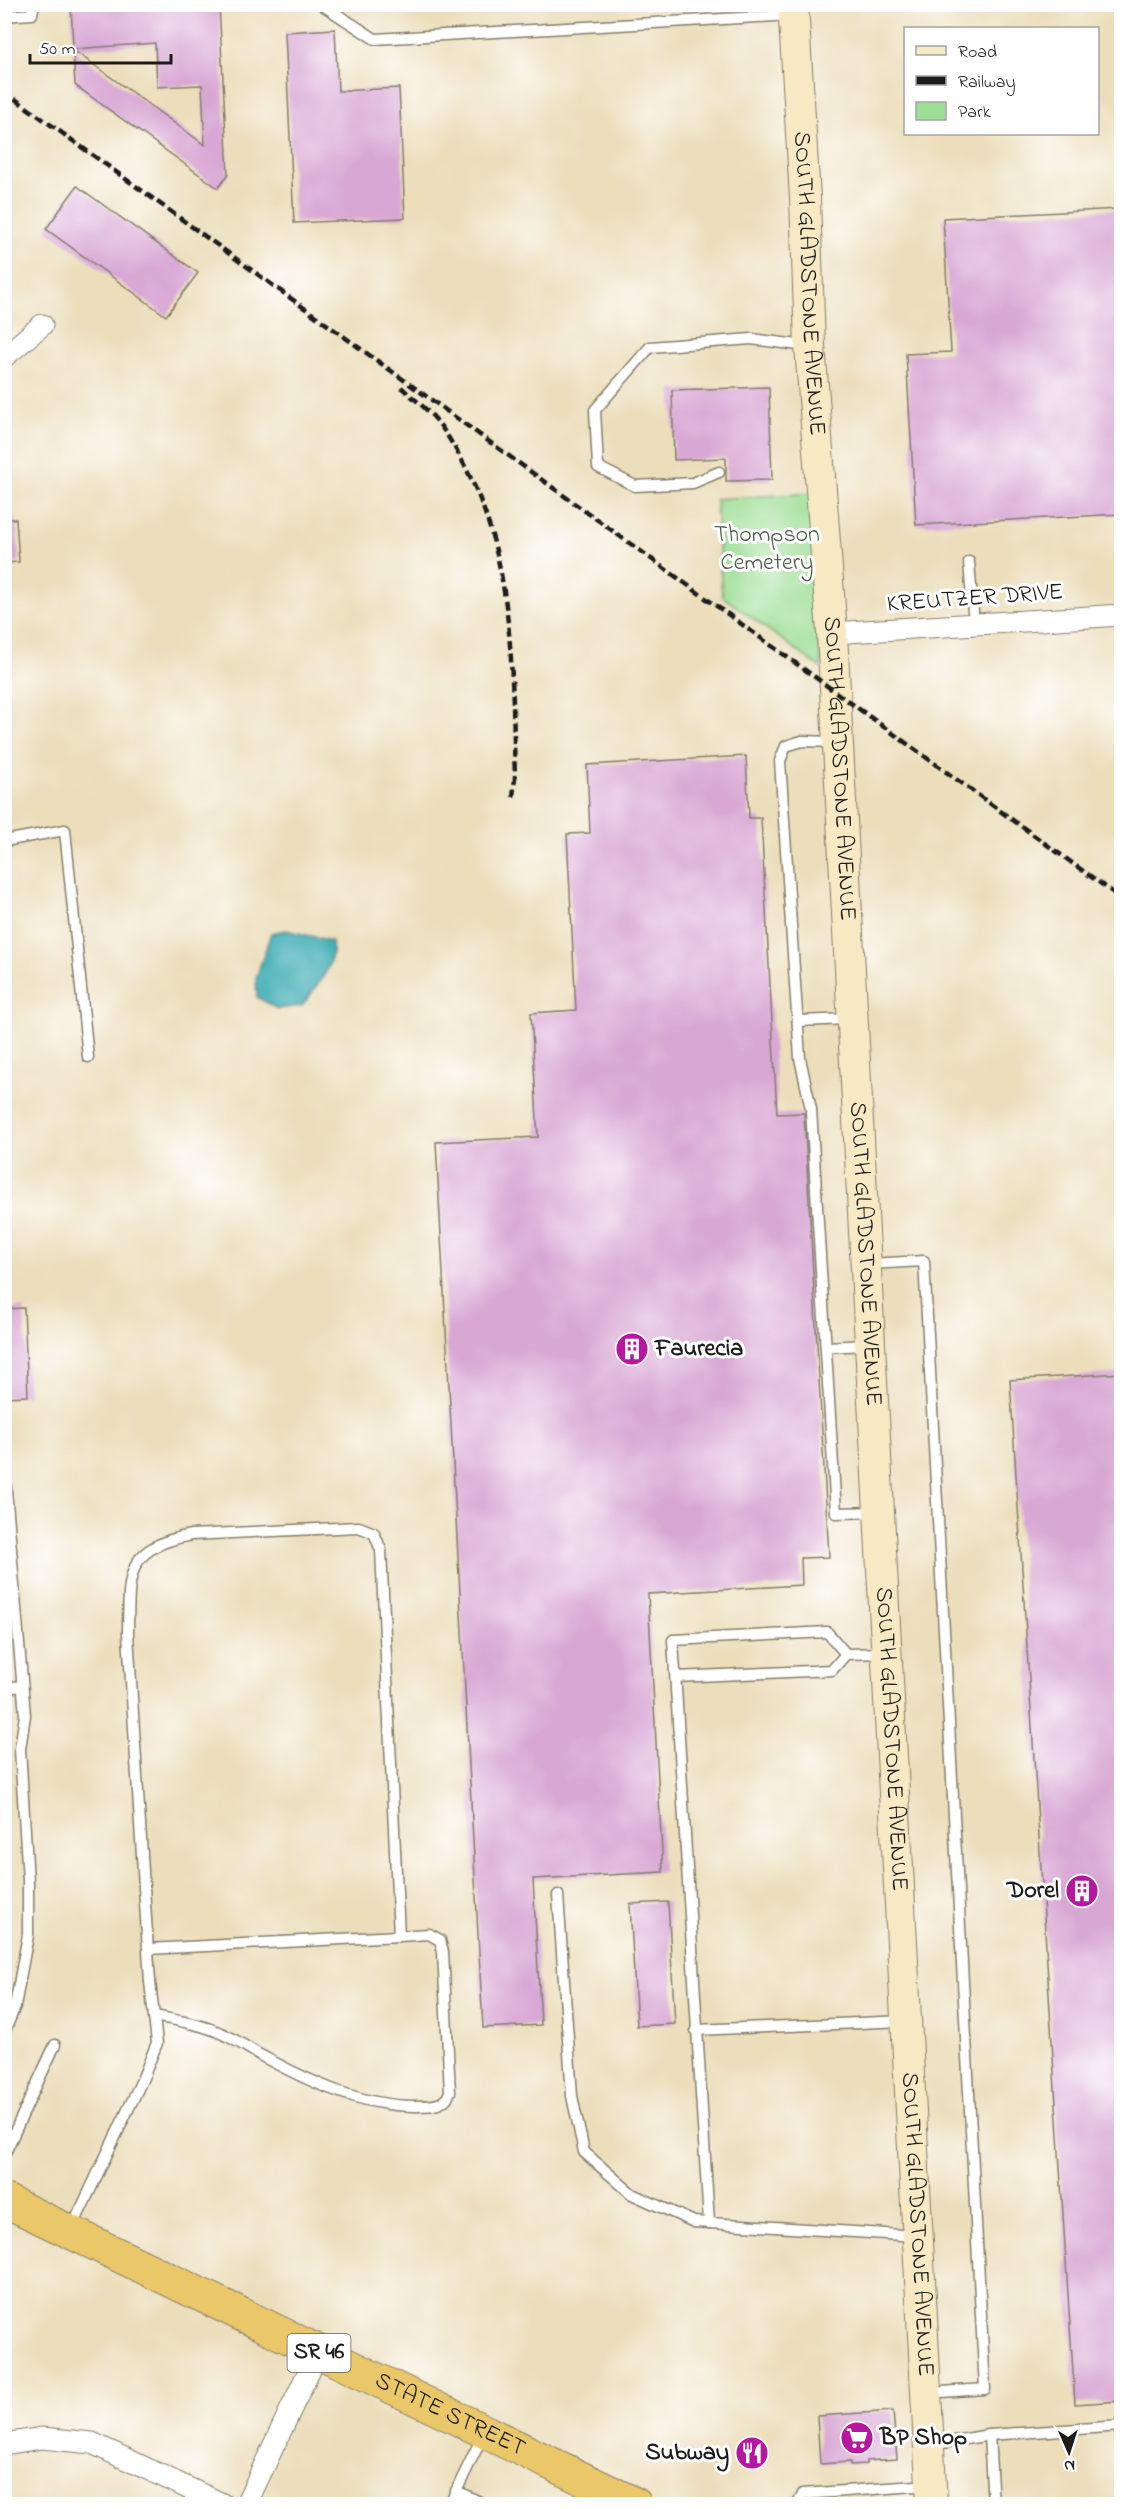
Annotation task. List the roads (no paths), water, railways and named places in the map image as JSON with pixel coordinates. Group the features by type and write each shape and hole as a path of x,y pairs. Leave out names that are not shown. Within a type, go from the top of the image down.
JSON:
{"highway":[{"name":"STATE STREET","path":"4,2200 634,2504"}],"street":[{"name":"SOUTH GLADSTONE AVENUE","path":"794,10 810,346 832,633 931,2495"},
{"path":"4,357 42,325"},
{"name":"KREUTZER DRIVE","path":"832,633 1122,615"},
{"path":"246,2505 318,2352"},
{"path":"4,2444 42,2438 92,2444 222,2505"}],"lane":[{"path":"4,16 32,14 34,4"},
{"path":"321,4 375,39 794,10"},
{"path":"719,472 693,483 635,486 598,467 594,410 650,347 751,339 810,346"},
{"path":"969,562 974,624"},
{"path":"837,742 802,741 786,746 780,761 800,1058 811,1109 836,1513 878,1512"},
{"path":"4,841 65,830 88,1057"},
{"path":"798,1021 852,1019"},
{"path":"865,1264 924,1261 986,2388 926,2393"},
{"path":"826,1347 869,1346"},
{"path":"4,1466 25,1715 20,1749 28,1881 28,1935 15,2006 4,2033"},
{"path":"71,2232 157,2043 148,1949 128,1634 129,1582 135,1565 146,1550 168,1539 214,1534 359,1527 374,1533 381,1550 399,1936"},
{"path":"708,2223 673,1640 827,1632 846,1654"},
{"path":"675,1677 832,1670 846,1654 885,1653"},
{"path":"4,1688 22,1686"},
{"path":"558,1895 572,2096 584,2152 632,2194 694,2222 917,2236"},
{"path":"148,1949 429,1934 440,1940 443,1952 450,2092 448,2098 432,2106 404,2106 353,2097 310,2080 217,2031 154,2016"},
{"path":"696,2030 906,2021"},
{"path":"4,2155 55,2044"},
{"path":"928,2445 989,2435 1122,2426"},
{"path":"450,2505 484,2432"},
{"path":"989,2435 993,2505"},
{"path":"456,2492 484,2505"},
{"path":"798,2505 803,2494 931,2495"}],"water":[{"path":"286,930 332,941 331,959 324,976 302,1006 277,1009 257,997 256,978 271,933"}],"railway":[{"path":"4,91 1122,899"},
{"path":"401,387 436,420 465,466 483,508 496,551 510,639 515,778 513,797"}],"place":[{"name":"Faurecia","path":"632,1349"},
{"name":"Dorel","path":"1082,1891"},
{"name":"BP Shop","path":"857,2438"},
{"name":"Subway","path":"752,2453"}],"park label":[{"name":"Thompson Cemetery","path":"767,549"}]}
